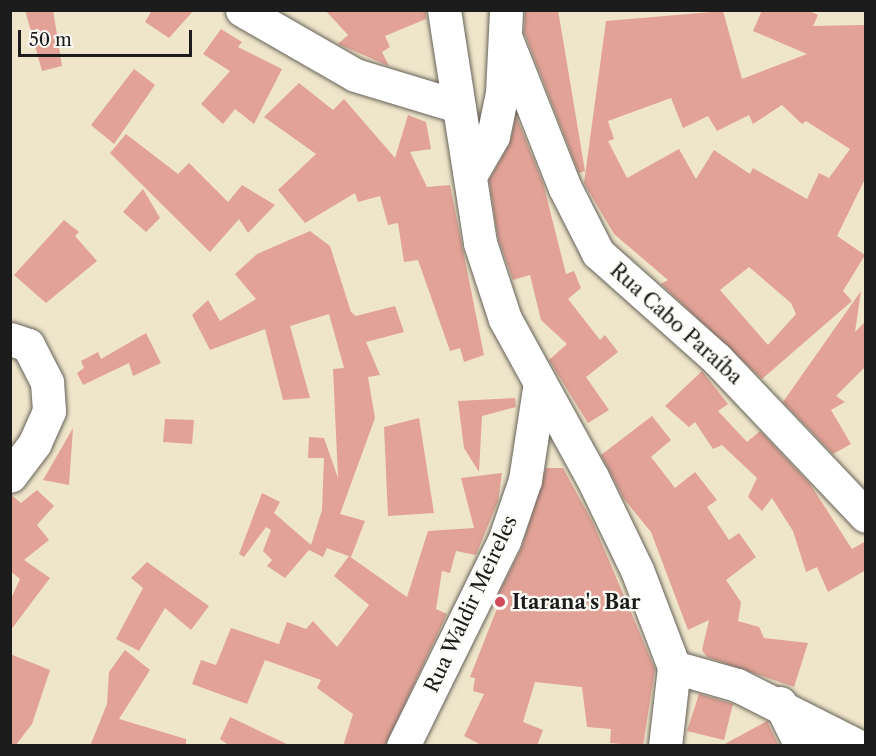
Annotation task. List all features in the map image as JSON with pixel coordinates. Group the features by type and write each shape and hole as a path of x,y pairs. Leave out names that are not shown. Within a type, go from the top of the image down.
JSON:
{"street":[{"path":"242,10 355,75 458,106"},
{"path":"444,10 480,243 505,319 539,388 607,508 674,667 665,746"},
{"path":"471,174 493,136 506,23"},
{"name":"Rua Cabo Paraíba","path":"506,23 573,208 598,253 717,359 866,516"},
{"path":"10,339 28,345 47,382 49,411 35,443 10,476"},
{"name":"Rua Waldir Meireles","path":"403,746 504,541 532,448 539,388"},
{"path":"674,667 780,703 858,746"},
{"path":"780,703 801,746"}],"building":[{"path":"25,10 53,10 62,66 42,71"},
{"path":"152,10 194,10 169,38 145,22"},
{"path":"325,10 426,10 426,19 385,36 390,47 382,52 389,66 338,44 348,35"},
{"path":"525,10 558,10 585,171 579,173 524,32"},
{"path":"762,10 807,10 818,15 813,26 864,25 866,88 866,177 837,236 865,255 843,291 852,301 762,379 661,284 668,280 614,234 584,183 606,21 723,11 742,79 807,54 753,31","holes":["671,98 683,128 708,116 717,131 749,115 753,124 782,105 802,124 806,121 850,149 829,178 819,173 807,199 753,168 750,174 714,150 696,179 679,149 627,178 608,141 614,139 608,121","749,267 791,303 796,314 768,345 720,290"]},
{"path":"221,29 242,42 238,47 282,69 254,124 235,109 223,124 201,104 230,71 203,54"},
{"path":"134,69 155,85 114,144 91,125"},
{"path":"299,83 333,110 344,99 395,158 408,115 426,122 431,149 410,152 427,187 450,185 484,355 464,362 460,348 450,351 418,260 404,262 398,223 388,225 380,196 358,202 355,193 305,223 278,190 316,154 264,117"},
{"path":"516,116 543,183 566,274 574,271 581,288 568,299 600,340 605,335 618,352 586,377 609,410 588,423 549,360 567,344 541,320 530,275 513,280 498,238 489,180 509,145"},
{"path":"126,134 178,174 189,163 228,202 242,185 275,205 248,233 239,219 210,252 110,153"},
{"path":"143,189 160,218 146,232 123,212"},
{"path":"64,220 79,232 75,236 97,261 46,303 14,275"},
{"path":"310,231 330,246 351,312 356,316 395,306 404,332 366,342 380,375 368,377 375,418 340,514 365,521 351,557 327,548 323,557 309,550 285,578 267,566 272,560 263,551 271,530 266,527 244,557 239,554 262,493 280,502 274,513 311,545 322,510 324,458 308,458 309,437 324,438 338,478 333,369 344,368 329,314 290,326 310,398 283,400 265,329 210,350 192,315 208,300 220,321 256,299 235,274 257,254"},
{"path":"861,291 855,332 866,321 866,366 836,396 845,402 831,410 851,444 833,454 783,402"},
{"path":"146,333 161,363 133,376 129,363 83,385 77,373 84,368 81,361 98,352 101,359"},
{"path":"702,371 728,404 718,411 747,442 760,431 810,484 852,549 866,541 866,570 828,592 817,567 806,572 793,531 772,498 762,511 748,497 757,478 722,445 713,449 695,422 689,427 665,406"},
{"path":"515,398 516,407 482,416 479,472 464,448 458,401"},
{"path":"652,416 671,440 651,457 675,488 695,472 717,500 707,507 729,540 739,533 756,557 726,580 741,602 738,621 759,627 764,638 808,643 794,687 707,657 702,650 709,620 688,630 651,532 624,499 601,455"},
{"path":"419,418 434,513 388,516 384,427"},
{"path":"165,419 194,420 192,444 163,442"},
{"path":"73,428 69,485 43,480"},
{"path":"546,468 563,468 593,523 655,669 643,746 610,743 611,729 587,727 582,687 535,682 523,722 543,730 537,746 483,746 464,736 484,694 473,691 475,678 470,677 498,606 493,605 522,547"},
{"path":"502,473 498,501 476,555 456,551 450,573 442,571 436,609 447,614 385,746 343,746 353,714 317,688 321,680 265,660 247,704 192,684 201,660 216,665 231,628 279,644 287,622 306,629 313,621 337,647 369,605 334,576 349,556 407,597 428,531 474,528 461,478"},
{"path":"37,490 54,506 37,525 49,540 24,560 50,578 10,631 10,601 20,579 10,571 10,494 21,503"},
{"path":"147,562 209,606 191,630 165,608 139,651 116,639 143,588 131,578"},
{"path":"125,650 150,670 119,719 186,739 186,746 90,746 107,704 109,672"},
{"path":"10,654 50,670 32,724 15,746 10,746"},
{"path":"699,694 733,704 724,740 687,731"},
{"path":"230,717 291,746 230,746 220,739"},
{"path":"767,721 779,746 721,746"}],"place":[{"name":"Itarana's Bar","path":"500,602"}]}
